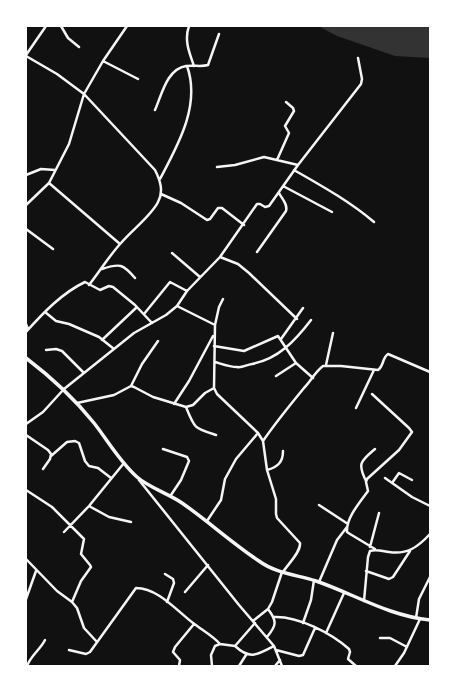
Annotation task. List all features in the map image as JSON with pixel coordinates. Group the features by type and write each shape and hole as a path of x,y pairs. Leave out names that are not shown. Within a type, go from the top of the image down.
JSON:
{"street":[{"path":"46,26 26,56 57,74 84,94 155,170 160,179 161,194 158,203 120,244 89,285"},
{"path":"61,26 70,40 78,47"},
{"path":"26,205 49,183 69,144 84,94 103,61 127,26"},
{"path":"189,26 186,40 194,66"},
{"path":"155,110 170,76 178,69 187,66 207,66 210,63 219,34"},
{"path":"26,424 48,408 64,389 84,372 134,333 166,315 177,306 187,291 220,257 244,225 257,204 267,207 361,84 362,79 358,58"},
{"path":"103,61 138,79"},
{"path":"160,179 175,152 186,124 190,107 191,81 187,66"},
{"path":"276,160 289,133 285,126 294,111 293,108 286,102"},
{"path":"217,166 235,166 264,157 298,165"},
{"path":"26,175 41,168 55,170"},
{"path":"294,170 339,196 374,222"},
{"path":"49,183 120,244"},
{"path":"283,186 332,212"},
{"path":"257,252 286,212 287,208 279,193"},
{"path":"161,194 181,203 207,220 210,219 218,208 222,208 244,225"},
{"path":"26,230 53,249"},
{"path":"172,253 200,277"},
{"path":"220,257 238,264 297,319"},
{"path":"102,269 114,265 126,267 136,278"},
{"path":"27,330 64,295 85,282 100,290 109,286 112,287 144,314 152,323"},
{"path":"144,314 170,282 187,291"},
{"path":"223,299 219,307 214,333 214,388 217,394 258,433 263,441 267,470 276,499 277,518 300,543 298,552 282,572 272,602 268,609 254,622 235,646"},
{"path":"177,306 215,325"},
{"path":"102,340 137,308"},
{"path":"281,339 304,308"},
{"path":"45,312 54,320 86,330 114,349"},
{"path":"215,362 237,368 263,362 286,348 299,336 311,320"},
{"path":"26,324 27,330"},
{"path":"174,404 189,381 214,333"},
{"path":"326,365 333,333"},
{"path":"214,346 244,351 276,337 281,339 296,363 313,378"},
{"path":"77,404 114,396 131,386 142,364 158,341"},
{"path":"46,350 56,349 62,351 84,372"},
{"path":"263,441 282,414 320,368 326,365 374,370 381,368 385,356 388,354 430,372"},
{"path":"26,358 64,389 77,404 267,637 274,646 282,666"},
{"path":"276,376 296,363"},
{"path":"356,408 374,370"},
{"path":"131,386 153,397 186,407 193,405 205,393 214,388"},
{"path":"366,482 399,450 412,432 372,394"},
{"path":"186,407 193,424 198,429 216,435"},
{"path":"207,521 221,500 225,479 236,459 258,433"},
{"path":"26,435 48,450 51,456"},
{"path":"43,469 51,456 67,442 75,441 79,443 85,461 89,466 98,468 111,478"},
{"path":"319,582 337,540 368,491 360,465 363,459 375,449"},
{"path":"163,450 187,457 190,461 181,480 171,495"},
{"path":"267,470 274,468 282,460 284,450"},
{"path":"64,532 89,506 124,463"},
{"path":"392,483 399,473 412,480"},
{"path":"138,478 171,495 260,562 282,572 314,580 399,614 430,620"},
{"path":"385,478 412,497 430,506"},
{"path":"27,492 52,507 84,539 81,554 90,567 81,581 72,602"},
{"path":"318,505 347,526"},
{"path":"89,506 109,517 132,522"},
{"path":"370,547 379,513"},
{"path":"347,526 347,532 375,550 397,552 410,550 423,542 430,534"},
{"path":"364,601 369,553 375,550"},
{"path":"366,571 389,579 393,577 410,550"},
{"path":"26,560 57,591 72,602 77,608 84,628 97,642"},
{"path":"185,592 208,565"},
{"path":"26,599 36,570"},
{"path":"166,574 174,583 167,602"},
{"path":"395,666 407,647 418,618 420,599 430,577"},
{"path":"303,623 311,600 314,580"},
{"path":"69,650 88,654 136,588 146,589 160,596 220,644"},
{"path":"326,633 344,593"},
{"path":"267,637 275,626 274,617 268,609"},
{"path":"274,617 288,618 303,623 340,641 349,649 350,652 348,659 356,666"},
{"path":"179,666 180,660 172,652 174,647 194,624"},
{"path":"276,650 299,656 303,655 315,628"},
{"path":"380,638 390,638 407,647"},
{"path":"27,666 31,657 41,648 45,640"},
{"path":"212,666 211,655 213,649 215,646 220,644 235,646 246,655 264,651 274,646"},
{"path":"239,666 246,655"},
{"path":"275,666 280,659"}],"shaded area":[{"path":"318,26 430,26 430,58 395,56 337,36"}]}
